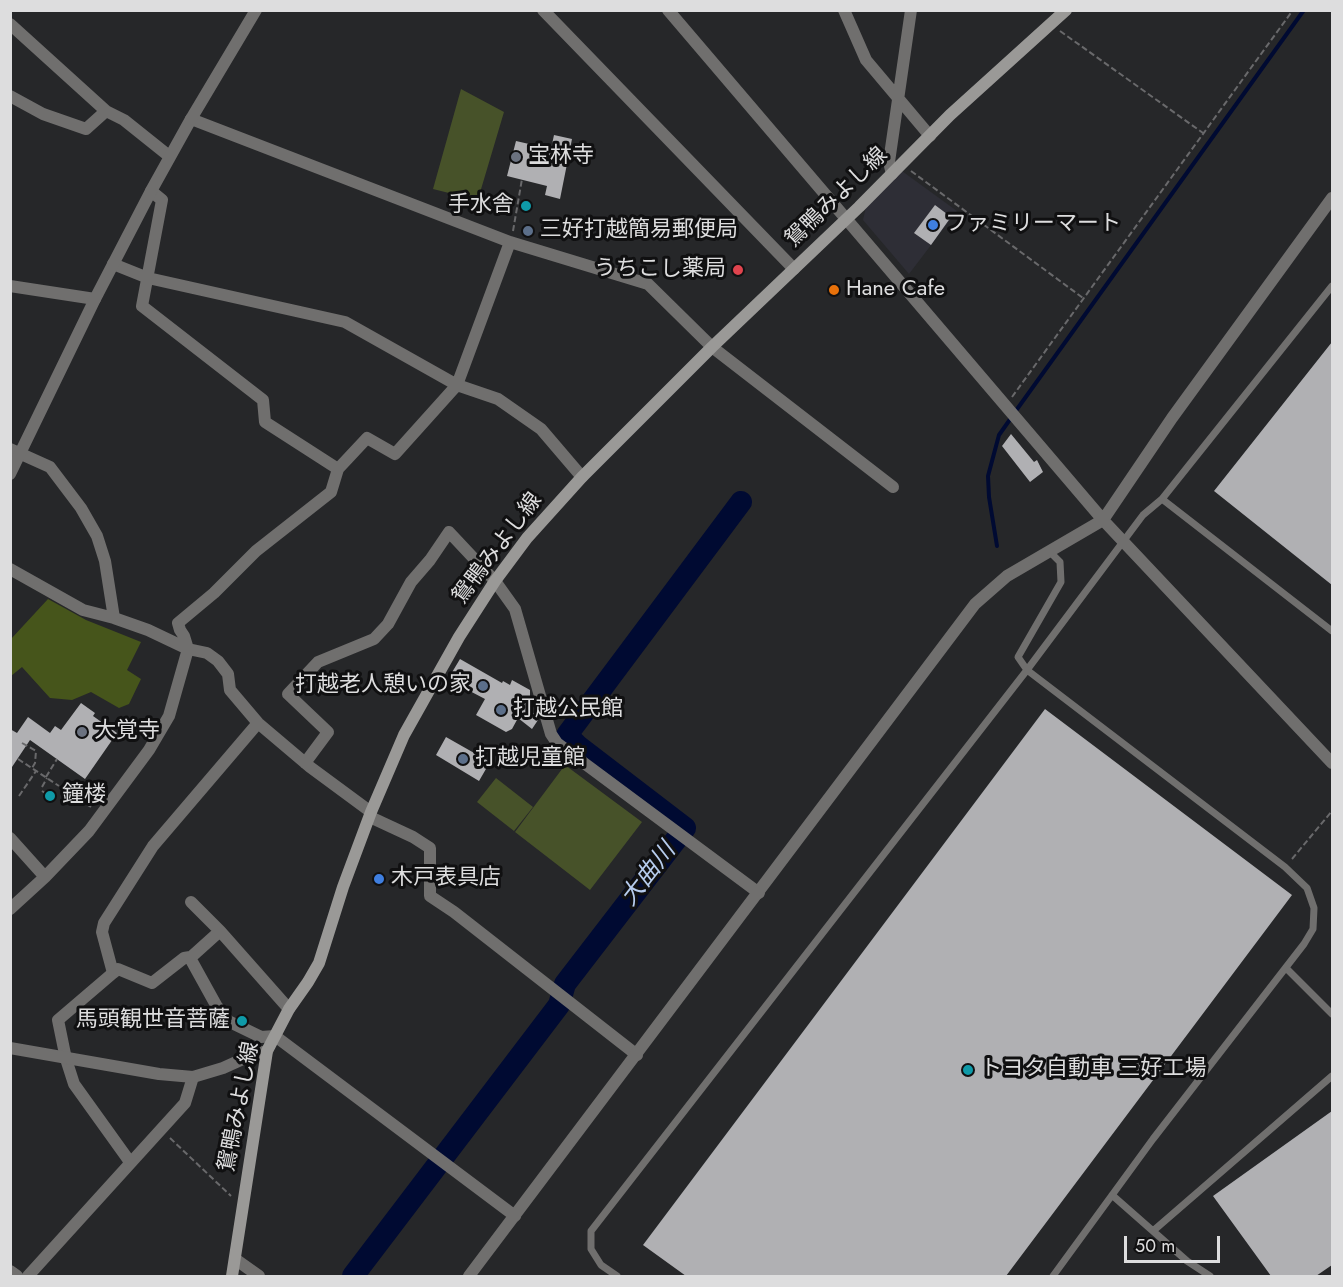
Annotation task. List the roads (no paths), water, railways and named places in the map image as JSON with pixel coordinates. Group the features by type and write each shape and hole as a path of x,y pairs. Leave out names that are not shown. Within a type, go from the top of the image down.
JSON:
{"main road":[{"name":"鴛鴨みよし線","path":"232,1276 267,1051 289,1009 319,963 343,887 404,735 436,675 495,581 527,538 582,477 712,347 930,136 1066,10"}],"street":[{"path":"10,474 15,451 169,156 256,10"},
{"path":"543,10 794,269"},
{"path":"668,10 1103,520 1332,762"},
{"path":"844,10 866,60 930,136"},
{"path":"892,174 889,162 911,10"},
{"path":"10,24 106,111 124,120 169,156"},
{"path":"10,96 43,114 86,129 106,111"},
{"path":"191,118 510,242 648,284 712,347 893,487"},
{"path":"151,191 162,200 142,306 264,400 265,422 338,469"},
{"path":"469,1276 975,604 1007,576 1103,520 1172,418 1332,198"},
{"path":"10,909 45,877 89,831 149,750 169,716 188,649 178,623 256,551 331,492 338,469 367,438 395,454 457,385 510,242"},
{"path":"113,264 148,278 345,322 457,385 498,399 541,429 582,477"},
{"path":"10,286 95,299"},
{"path":"15,451 50,467 86,517 97,536 105,561 114,618"},
{"path":"305,763 328,732 288,694 318,662 374,639 388,624 407,587 430,560 449,532 495,581 515,609 551,735 557,743 759,893"},
{"path":"10,569 83,610 148,630 188,649 207,653 218,661 228,674 230,690 258,723 370,815 430,848 430,896 454,912 637,1055"},
{"path":"113,973 102,932 104,923 153,846 258,723"},
{"path":"10,838 45,877"},
{"path":"191,902 289,1009"},
{"path":"130,1162 74,1084 58,1020 118,969 152,983 184,958 190,957 220,931"},
{"path":"190,957 216,1005 228,1021 261,1037 275,1036 515,1216"},
{"path":"10,1047 66,1059 159,1074 193,1077 267,1051"},
{"path":"28,1276 185,1103 193,1077"},
{"path":"235,1258 259,1276"},
{"path":"10,1271 16,1276"}],"lane":[{"path":"617,1276 601,1265 591,1249 591,1231 1027,670 1143,515 1162,499 1332,286"},
{"path":"1162,499 1332,631"},
{"path":"1049,551 1060,562 1061,582 1018,657 1027,670 1285,867 1307,888 1314,908 1313,929 1304,944 1053,1276"},
{"path":"1286,968 1332,1014"},
{"path":"1153,1231 1332,1076"},
{"path":"1112,1195 1187,1261 1210,1276"}],"waterway":[{"path":"1015,412 1304,10"},
{"path":"997,546 988,476 999,435 1011,418"},
{"name":"大曲川","path":"353,1276 559,1005 565,984 685,828 578,746 567,735 741,502"}],"place":[{"name":"宝林寺","path":"516,157"},
{"name":"手水舎","path":"526,206"},
{"name":"ファミリーマート","path":"933,225"},
{"name":"三好打越簡易郵便局","path":"528,231"},
{"name":"うちこし薬局","path":"738,270"},
{"name":"Hane Cafe","path":"834,290"},
{"name":"打越老人憩いの家","path":"483,686"},
{"name":"打越公民館","path":"501,710"},
{"name":"大覚寺","path":"82,732"},
{"name":"打越児童館","path":"463,759"},
{"name":"鐘楼","path":"50,796"},
{"name":"木戸表具店","path":"379,879"},
{"name":"馬頭観世音菩薩","path":"242,1021"},
{"name":"トヨタ自動車 三好工場","path":"968,1070"}]}
